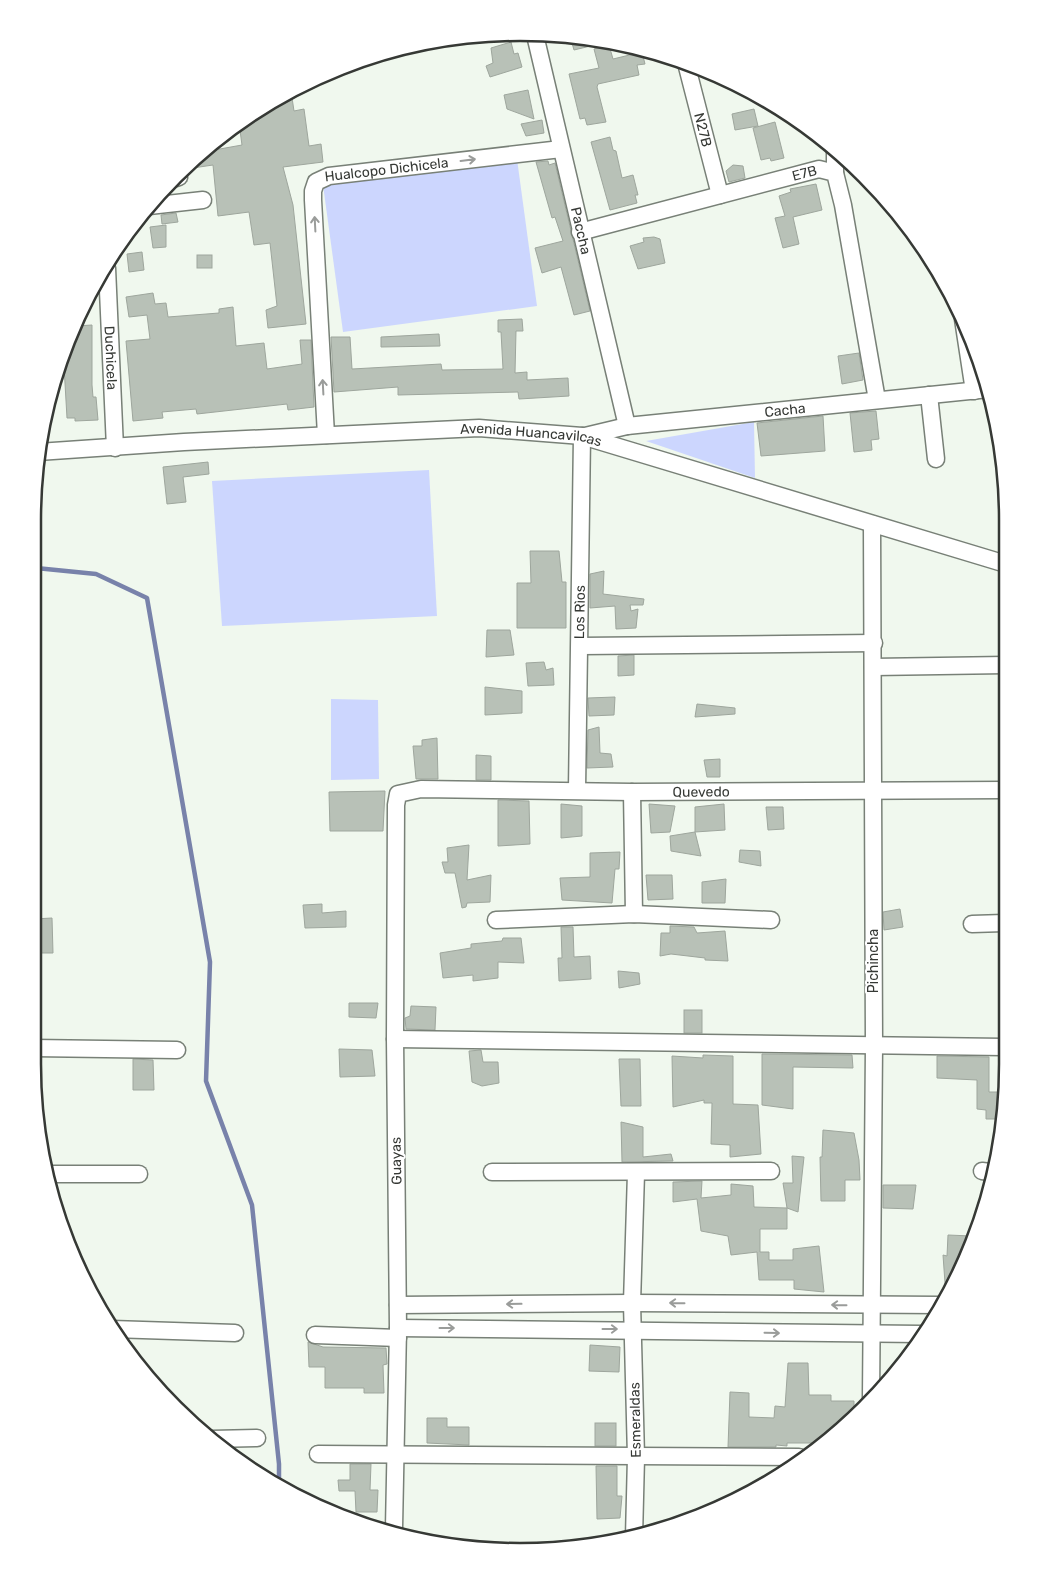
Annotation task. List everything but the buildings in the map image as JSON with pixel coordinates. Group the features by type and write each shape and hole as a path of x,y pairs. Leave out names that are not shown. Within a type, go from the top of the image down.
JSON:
{"street":[{"name":"Paccha","path":"536,42 627,426"},
{"name":"N27B","path":"688,72 720,195"},
{"name":"Hualcopo Dichicela","path":"326,435 313,191 316,182 336,176 561,149"},
{"path":"834,173 835,159"},
{"name":"E7B","path":"580,232 819,170 834,173 843,205 877,400"},
{"path":"159,205 203,200"},
{"name":"Duchicela","path":"107,277 115,448"},
{"name":"Cacha","path":"582,436 627,426 980,390"},
{"path":"929,395 936,459"},
{"name":"Avenida Huancavilcas","path":"46,452 184,442 479,428 582,436 999,562"},
{"name":"Los Rìos","path":"577,790 581,646 582,436"},
{"name":"Pichincha","path":"871,1390 874,1046 872,792 874,643 872,524"},
{"path":"581,646 874,643"},
{"path":"873,667 999,665"},
{"name":"Quevedo","path":"398,794 409,790 421,789 632,792 999,790"},
{"path":"632,792 634,914"},
{"name":"Guayas","path":"394,1525 398,1333 395,1039 396,805 398,794"},
{"path":"496,920 634,914 771,920"},
{"path":"972,924 999,923"},
{"path":"395,1039 999,1047"},
{"path":"41,1048 176,1050"},
{"path":"492,1172 636,1173 771,1171"},
{"name":"Esmeraldas","path":"634,1529 636,1457 632,1303 636,1173"},
{"path":"54,1174 139,1174"},
{"path":"398,1305 632,1303 934,1305"},
{"path":"122,1329 235,1333"},
{"path":"315,1335 633,1329 872,1335 915,1334"},
{"path":"222,1439 257,1438"},
{"path":"318,1454 394,1456 793,1457"}],"shaded area":[{"path":"517,159 537,306 343,332 323,185"},
{"path":"754,422 755,478 646,441"},
{"path":"429,470 437,616 222,626 212,481"},
{"path":"331,699 378,700 379,779 331,780"}],"waterway":[{"path":"41,568 96,574 147,598 210,962 206,1081 252,1205 279,1478"}]}
